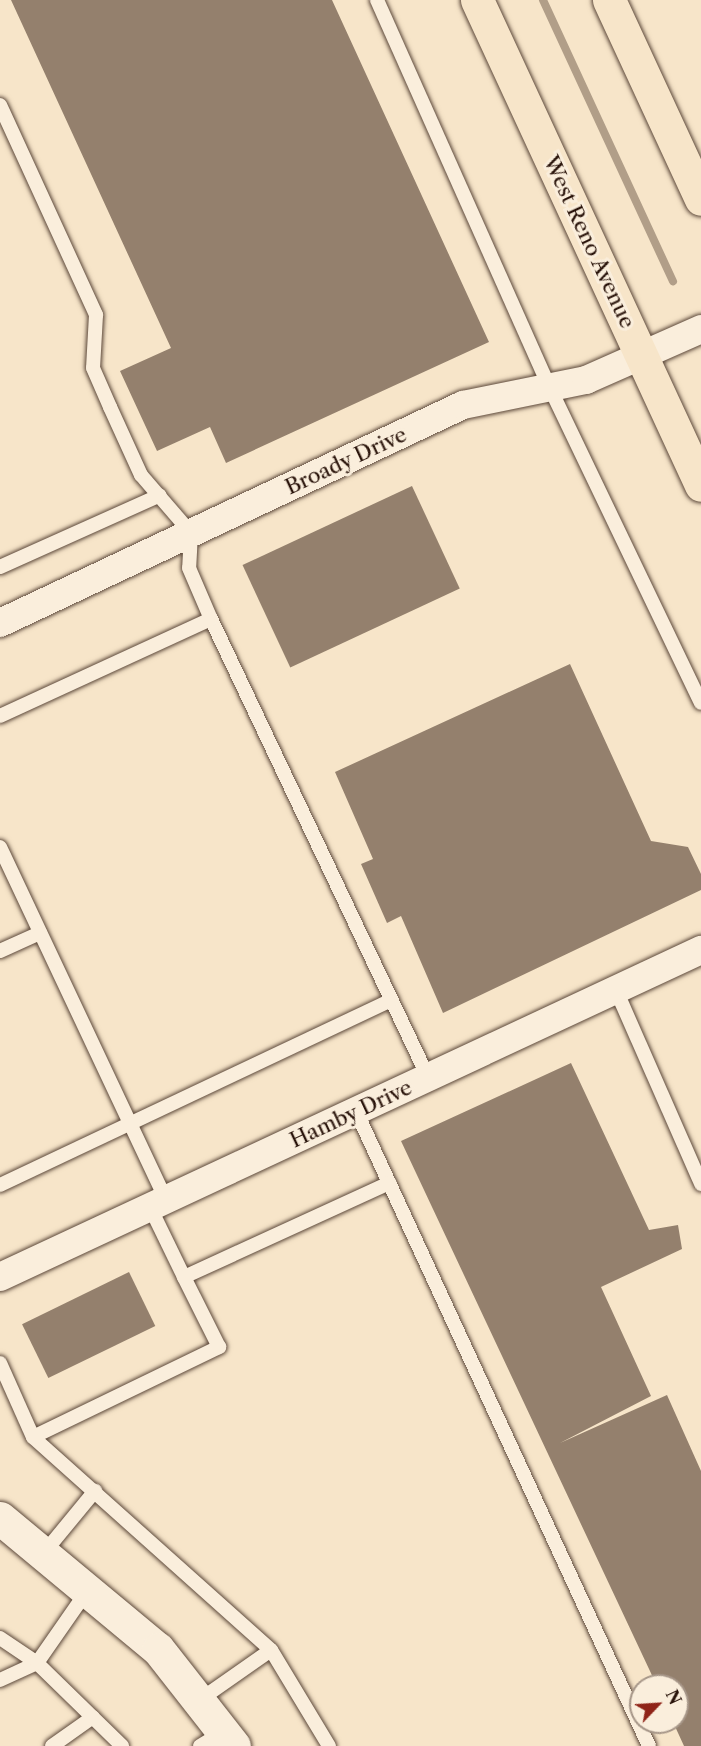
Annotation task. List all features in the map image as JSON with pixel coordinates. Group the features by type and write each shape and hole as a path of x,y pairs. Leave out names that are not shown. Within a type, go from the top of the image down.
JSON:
{"main road":[{"name":"West Reno Avenue","path":"477,0 701,485"},
{"path":"609,0 701,199"},
{"path":"0,1518 42,1556 158,1649 201,1699 220,1741"}],"street":[{"name":"Broady Drive","path":"0,623 463,405 550,388 642,357 701,329"},
{"name":"Hamby Drive","path":"0,1277 701,950"}],"lane":[{"path":"377,0 550,388 701,703"},
{"path":"0,105 96,315 93,368 141,475 191,533 189,568 211,619 428,1077"},
{"path":"0,567 160,495"},
{"path":"0,716 211,619"},
{"path":"0,847 5,870 40,933 131,1122 184,1277 219,1347 33,1437"},
{"path":"0,951 40,933"},
{"path":"616,990 701,1184"},
{"path":"0,1185 391,1000"},
{"path":"356,1111 649,1746"},
{"path":"184,1277 389,1183"},
{"path":"0,1363 33,1437 271,1650 329,1746"},
{"path":"42,1556 94,1491"},
{"path":"0,1680 37,1663 87,1591"},
{"path":"0,1638 37,1663 122,1746"},
{"path":"201,1699 271,1650"},
{"path":"52,1746 93,1718"}],"building":[{"path":"11,0 332,0 489,342 226,463 210,427 157,451 120,371 171,348"},
{"path":"412,486 460,588 290,667 243,565"},
{"path":"570,664 651,841 688,847 701,874 701,890 443,1013 401,916 387,923 361,864 373,859 335,772"},
{"path":"571,1063 649,1230 678,1225 682,1249 601,1287 651,1396 560,1443 667,1395 701,1471 701,1746 684,1746 678,1734 689,1734 689,1674 651,1674 401,1141"},
{"path":"129,1272 155,1326 48,1378 22,1324"}],"waterway":[{"path":"543,0 673,281"}]}
